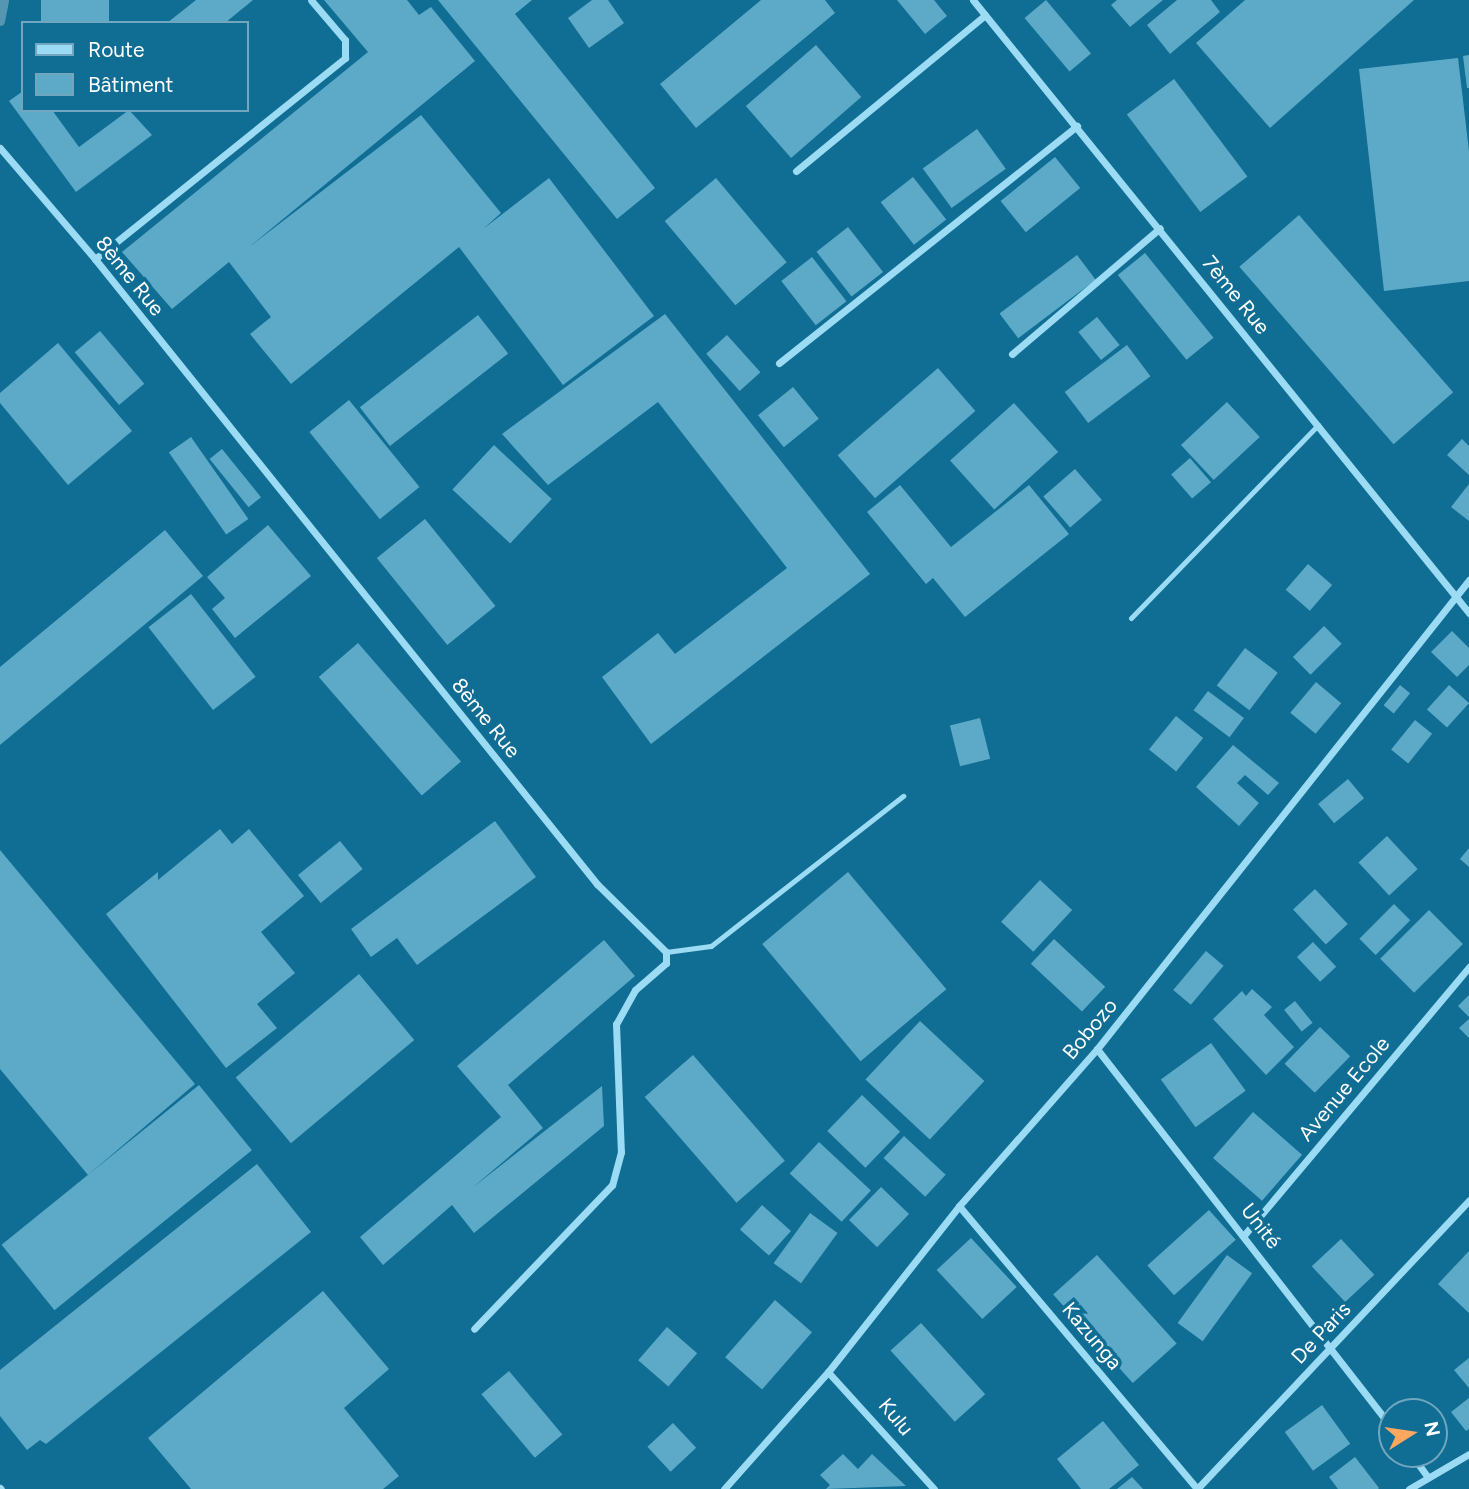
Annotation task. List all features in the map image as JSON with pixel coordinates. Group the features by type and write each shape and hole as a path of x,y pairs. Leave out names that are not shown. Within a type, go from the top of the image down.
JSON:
{"street":[{"path":"95,259 345,58 345,40 311,0"},
{"name":"7ème Rue","path":"974,0 1469,613"},
{"path":"796,171 985,15"},
{"path":"779,363 1077,126"},
{"name":"8ème Rue","path":"3,151 95,259 597,884 666,952"},
{"path":"1012,354 1160,228"},
{"name":"Bobozo","path":"724,1489 828,1371 959,1206 1097,1049 1469,580"},
{"path":"474,1329 612,1185 621,1152 616,1024 635,990 666,963 666,952"},
{"name":"Avenue Ecole","path":"1245,1234 1469,967"},
{"name":"Unité","path":"1097,1049 1245,1234 1378,1409"},
{"name":"De Paris","path":"1197,1489 1469,1200"},
{"name":"Kazunga","path":"959,1206 1197,1489"},
{"name":"Kulu","path":"828,1371 934,1489"},
{"path":"1409,1489 1469,1454"},
{"path":"1421,1468 1428,1477"}],"lane":[{"path":"1131,618 1318,425"},
{"path":"666,952 711,946 903,796"}],"building":[{"path":"41,0 109,0 109,21 41,21"},
{"path":"196,0 253,0 227,21 170,21"},
{"path":"324,0 407,0 419,15 431,7 475,61 249,247 421,115 501,213 483,229 549,178 654,316 563,385 459,247 291,384 250,334 271,317 229,262 172,309 122,252 368,52"},
{"path":"438,0 532,0 515,14 655,188 617,219"},
{"path":"592,0 608,0 624,23 589,48 568,18"},
{"path":"761,0 825,0 835,13 696,128 660,84"},
{"path":"897,0 934,0 947,16 925,34"},
{"path":"1046,0 1091,54 1070,72 1025,18"},
{"path":"1117,0 1163,0 1130,27 1111,5"},
{"path":"1177,0 1211,0 1220,12 1170,54 1147,25"},
{"path":"1245,0 1414,0 1270,128 1196,43"},
{"path":"816,45 861,97 791,158 746,106"},
{"path":"1469,55 1469,88 1467,88 1463,56"},
{"path":"1458,58 1469,151 1469,281 1384,291 1359,69"},
{"path":"1174,79 1247,176 1200,212 1127,115"},
{"path":"21,92 21,112 53,112 79,147 126,112 131,112 152,135 76,192 9,101"},
{"path":"977,129 1006,169 952,208 923,168"},
{"path":"1055,157 1080,188 1026,232 1001,201"},
{"path":"913,177 946,220 914,245 881,202"},
{"path":"716,178 787,262 735,305 665,221"},
{"path":"1299,215 1453,392 1394,444 1239,267"},
{"path":"848,227 883,272 852,297 816,252"},
{"path":"1145,253 1214,338 1186,360 1118,275"},
{"path":"1077,255 1096,280 1018,338 1000,313"},
{"path":"812,257 846,301 816,325 781,281"},
{"path":"665,314 870,574 651,744 602,677 658,633 675,654 787,568 658,402 548,485 502,434"},
{"path":"478,315 508,354 390,446 360,407"},
{"path":"1097,317 1120,345 1101,360 1078,332"},
{"path":"100,331 144,384 119,405 75,352"},
{"path":"727,335 760,372 740,391 706,354"},
{"path":"58,343 132,431 68,485 0,403 0,393"},
{"path":"1127,345 1150,376 1088,423 1065,392"},
{"path":"938,368 975,411 875,498 838,455"},
{"path":"793,387 819,419 784,447 758,415"},
{"path":"349,400 419,487 380,519 309,432"},
{"path":"1227,402 1260,437 1214,480 1181,445"},
{"path":"1014,403 1058,452 994,510 950,461"},
{"path":"191,437 248,519 226,534 169,452"},
{"path":"1462,439 1469,446 1469,475 1447,455"},
{"path":"494,445 552,499 510,543 452,490"},
{"path":"222,449 261,497 249,507 210,459"},
{"path":"1190,458 1211,482 1192,499 1171,474"},
{"path":"1075,469 1102,500 1070,527 1043,497"},
{"path":"1469,484 1469,521 1451,507"},
{"path":"900,485 951,547 1029,485 1069,534 965,617 933,578 926,584 867,512"},
{"path":"425,519 495,606 447,645 377,558"},
{"path":"268,525 311,576 235,638 212,609 225,598 207,577"},
{"path":"165,530 203,576 0,745 0,667"},
{"path":"1308,564 1332,585 1310,611 1286,590"},
{"path":"191,594 256,677 213,710 148,627"},
{"path":"1324,626 1342,644 1311,675 1293,657"},
{"path":"1452,631 1469,648 1469,665 1457,677 1431,652"},
{"path":"358,643 461,761 422,796 319,677"},
{"path":"1245,648 1278,673 1249,710 1217,686"},
{"path":"1316,682 1341,703 1316,734 1290,713"},
{"path":"1400,685 1410,693 1394,713 1384,705"},
{"path":"1449,685 1469,703 1447,728 1427,710"},
{"path":"1208,691 1244,718 1229,737 1194,710"},
{"path":"1176,716 1203,738 1176,771 1149,749"},
{"path":"980,718 990,759 960,766 950,725"},
{"path":"1415,720 1432,734 1408,763 1391,750"},
{"path":"1233,745 1279,783 1268,795 1245,775 1237,783 1259,803 1239,826 1196,787"},
{"path":"1348,779 1364,798 1334,823 1318,804"},
{"path":"495,821 536,877 417,965 397,938 371,957 351,929"},
{"path":"220,829 232,844 249,829 304,896 261,932 295,973 257,1004 277,1028 226,1068 106,914 158,872 158,880"},
{"path":"1387,836 1418,869 1389,896 1358,863"},
{"path":"340,841 363,869 321,903 298,875"},
{"path":"1469,848 1469,867 1460,859"},
{"path":"0,850 195,1084 88,1175 0,1069"},
{"path":"848,872 946,989 861,1061 762,944"},
{"path":"1040,880 1072,910 1033,952 1001,922"},
{"path":"1315,889 1348,924 1326,945 1293,909"},
{"path":"1394,904 1410,920 1376,955 1359,939"},
{"path":"1429,910 1463,944 1414,993 1380,959"},
{"path":"1054,939 1105,987 1082,1012 1031,964"},
{"path":"604,940 635,976 508,1085 543,1128 472,1188 602,1086 604,1126 474,1233 452,1205 383,1265 360,1237 501,1117 457,1066"},
{"path":"1313,942 1336,967 1320,982 1297,957"},
{"path":"1206,951 1224,966 1191,1005 1173,990"},
{"path":"359,974 414,1040 291,1143 236,1077"},
{"path":"1252,989 1272,1007 1264,1015 1294,1047 1266,1075 1213,1019 1242,991 1246,996"},
{"path":"1469,995 1469,1017 1458,1006"},
{"path":"1295,1001 1313,1023 1302,1032 1284,1010"},
{"path":"1469,1019 1469,1038 1459,1028"},
{"path":"920,1021 984,1081 930,1140 865,1080"},
{"path":"1320,1027 1350,1056 1315,1093 1285,1064"},
{"path":"1211,1043 1246,1091 1196,1127 1161,1079"},
{"path":"693,1055 785,1161 737,1203 645,1097"},
{"path":"199,1085 252,1150 54,1310 2,1245"},
{"path":"862,1095 900,1132 865,1168 827,1131"},
{"path":"1253,1112 1302,1155 1262,1201 1213,1158"},
{"path":"904,1136 946,1175 925,1197 884,1158"},
{"path":"819,1142 871,1190 842,1222 790,1173"},
{"path":"257,1164 311,1232 46,1444 40,1440 27,1450 0,1416 0,1370"},
{"path":"881,1187 909,1214 877,1247 849,1220"},
{"path":"762,1205 791,1231 769,1256 740,1230"},
{"path":"1209,1210 1236,1240 1174,1295 1147,1266"},
{"path":"810,1213 838,1233 801,1283 774,1263"},
{"path":"971,1238 1017,1287 982,1319 937,1270"},
{"path":"1341,1239 1374,1275 1345,1302 1312,1266"},
{"path":"1469,1251 1469,1313 1438,1284"},
{"path":"1097,1255 1177,1343 1133,1383 1053,1294"},
{"path":"1227,1255 1252,1273 1203,1341 1178,1323"},
{"path":"323,1291 389,1369 344,1408 399,1476 383,1489 191,1489 148,1438"},
{"path":"775,1300 812,1332 762,1390 725,1357"},
{"path":"921,1323 985,1394 955,1422 891,1350"},
{"path":"667,1327 697,1353 668,1386 638,1360"},
{"path":"1469,1358 1469,1388 1454,1370"},
{"path":"509,1371 562,1435 535,1458 481,1394"},
{"path":"1469,1398 1469,1429 1466,1431 1451,1412"},
{"path":"1322,1405 1350,1444 1313,1471 1285,1432"},
{"path":"1103,1421 1139,1465 1109,1489 1081,1489 1057,1459"},
{"path":"673,1423 696,1448 671,1472 647,1447"},
{"path":"843,1454 858,1469 872,1454 906,1486 826,1489 830,1485 820,1475"},
{"path":"1355,1457 1378,1489 1338,1489 1329,1477"},
{"path":"1132,1477 1143,1489 1117,1489"}],"waterway":[{"path":"0,21 4,0"}]}
